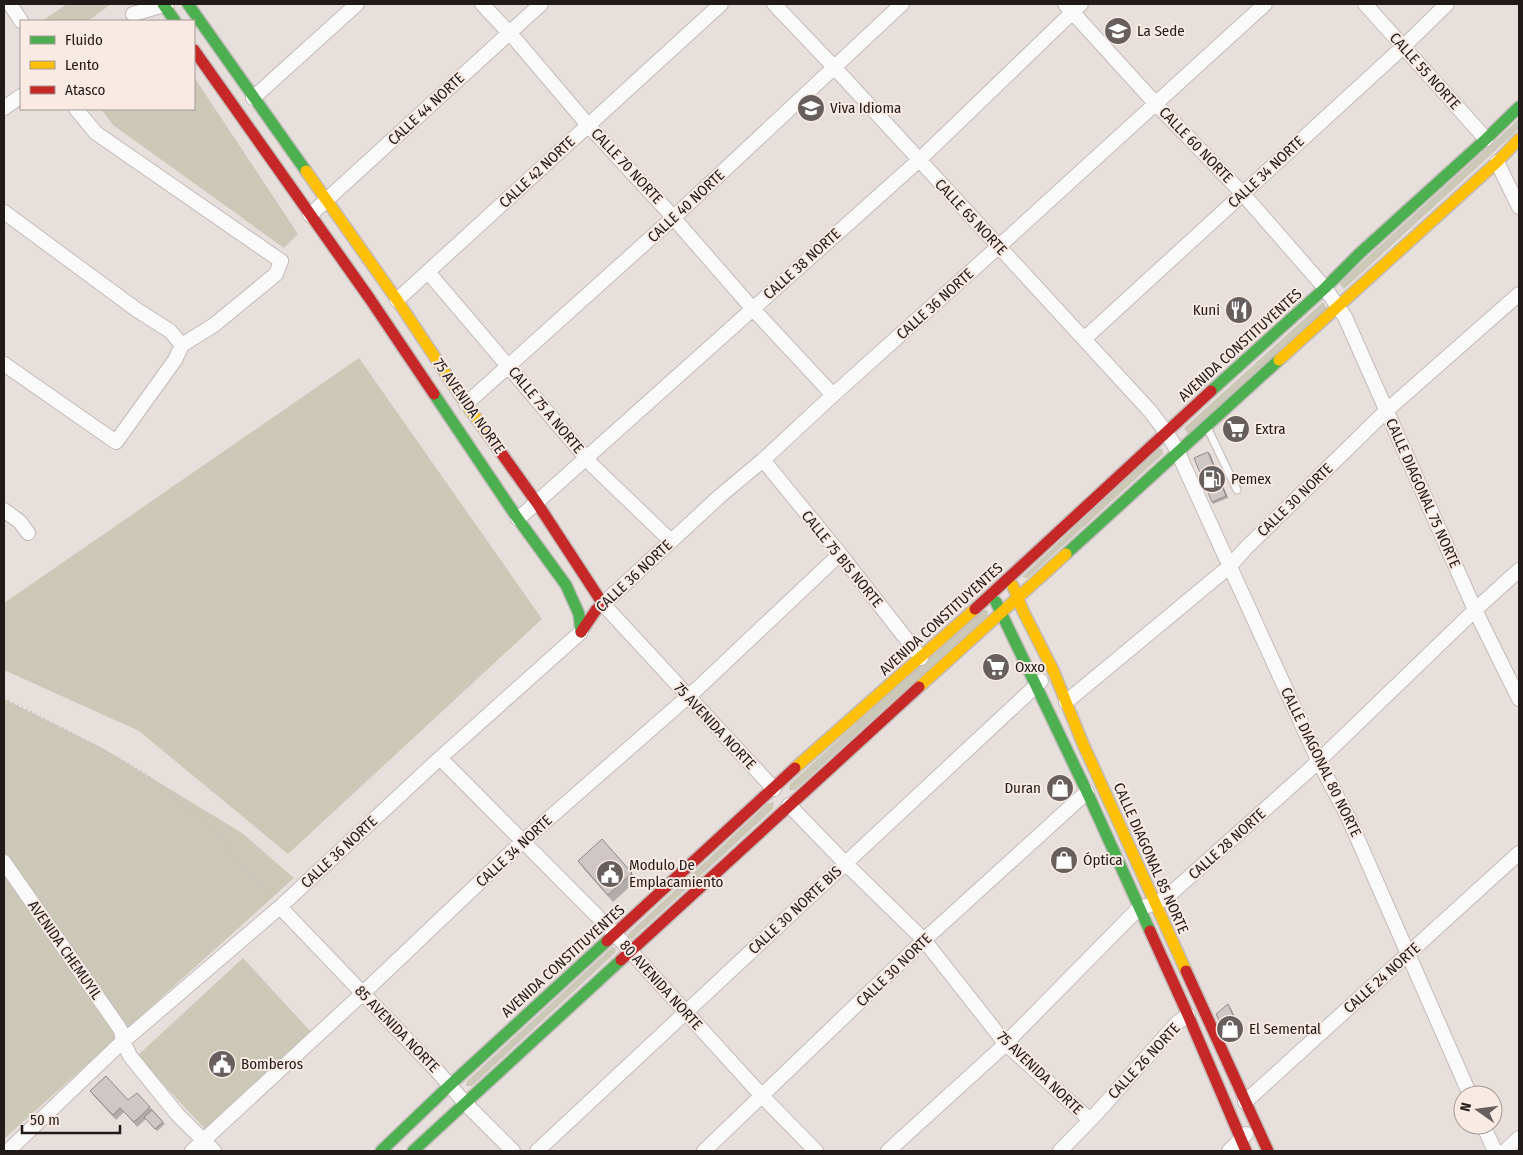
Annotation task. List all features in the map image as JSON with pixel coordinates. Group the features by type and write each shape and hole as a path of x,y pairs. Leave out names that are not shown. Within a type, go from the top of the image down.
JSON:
{"main road":[{"path":"165,4 174,20"},
{"name":"75 AVENIDA NORTE","path":"188,4 397,300 466,404 537,503 603,604"},
{"name":"75 AVENIDA NORTE","path":"195,51 370,299 518,519 566,585 579,614 581,632"},
{"name":"AVENIDA CONSTITUYENTES","path":"381,1151 615,934 921,658 1325,288 1360,253 1519,107"},
{"path":"413,1151 789,805 1497,162 1519,139"},
{"name":"CALLE DIAGONAL 85 NORTE","path":"1009,577 1268,1151"},
{"name":"CALLE DIAGONAL 85 NORTE","path":"992,593 1087,792 1188,1015 1244,1145"},
{"name":"CALLE 36 NORTE","path":"581,632 596,610 603,604"}],"street":[{"path":"10,4 20,20"},
{"path":"133,13 165,4"},
{"path":"253,98 357,4"},
{"name":"CALLE 70 NORTE","path":"482,4 509,32 588,125 752,308 833,395"},
{"name":"CALLE 44 NORTE","path":"310,215 541,4"},
{"name":"CALLE 42 NORTE","path":"397,300 721,4"},
{"name":"CALLE 65 NORTE","path":"774,4 1084,339 1166,432"},
{"name":"CALLE 40 NORTE","path":"466,404 673,218 902,4"},
{"name":"CALLE 36 NORTE","path":"603,604 1264,4"},
{"name":"CALLE 55 NORTE","path":"1365,4 1486,139"},
{"name":"CALLE 34 NORTE","path":"1084,339 1403,47 1447,4"},
{"name":"CALLE 60 NORTE","path":"1072,6 1156,104 1243,194 1325,288"},
{"name":"CALLE 38 NORTE","path":"518,519 918,161 1072,6"},
{"path":"4,108 20,97"},
{"path":"4,364 116,442 175,360 182,345 214,325 276,274 280,261 96,133 77,110"},
{"path":"1497,162 1519,207"},
{"path":"4,212 137,310 170,331 182,345"},
{"name":"CALLE 75 A NORTE","path":"428,272 594,466 671,541"},
{"name":"CALLE DIAGONAL 75 NORTE","path":"1325,288 1345,317 1475,610 1519,700"},
{"name":"CALLE 30 NORTE","path":"1066,702 1230,566 1386,411 1519,294"},
{"name":"CALLE DIAGONAL 80 NORTE","path":"1166,432 1178,451 1318,762 1348,817 1466,1085"},
{"name":"CALLE 75 BIS NORTE","path":"763,460 840,554 921,658"},
{"path":"4,510 20,522 28,533"},
{"name":"CALLE 34 NORTE","path":"192,1151 362,994 523,841 688,697 840,554"},
{"name":"CALLE 28 NORTE","path":"1139,908 1155,904 1168,896 1318,762 1519,570"},
{"name":"75 AVENIDA NORTE","path":"603,604 774,789"},
{"name":"CALLE 36 NORTE","path":"8,1151 123,1041 280,907 440,758 581,632"},
{"name":"CALLE 30 NORTE BIS","path":"537,1151 1052,670"},
{"name":"80 AVENIDA NORTE","path":"440,758 615,934 762,1096 816,1151"},
{"name":"CALLE 30 NORTE","path":"704,1151 924,940 1087,792"},
{"name":"75 AVENIDA NORTE","path":"789,805 924,940 1005,1043 1090,1120"},
{"name":"CALLE 24 NORTE","path":"1245,1102 1519,853"},
{"name":"AVENIDA CHEMUYIL","path":"4,862 118,1026 130,1056 177,1114 214,1151"},
{"name":"85 AVENIDA NORTE","path":"280,907 466,1104 513,1151"},
{"path":"888,1151 1005,1043 1139,908"},
{"name":"CALLE 26 NORTE","path":"1060,1151 1177,1023 1188,1015"},
{"path":"1229,1151 1244,1145 1256,1126"},
{"path":"1488,1135 1495,1151"},
{"path":"1505,1151 1519,1138"}],"lane":[{"path":"1207,427 1237,490"}],"path":[{"path":"4,698 143,772 210,827 280,907"}],"shaded area":[{"path":"67,4 111,4 89,20 43,20"},
{"path":"195,79 298,234 284,248 113,125 102,110 195,110"},
{"path":"1519,119 1519,129 1344,289 1339,283"},
{"path":"1323,302 1327,308 1188,434 1184,428"},
{"path":"359,358 542,619 288,854 139,731 4,670 4,603"},
{"path":"1158,448 1163,449 1163,454 1028,578 1022,577"},
{"path":"982,609 988,611 987,616 795,790 789,790 790,784"},
{"path":"4,699 104,749 242,833 294,878 4,1139"},
{"path":"774,802 773,809 632,939 628,937 628,934 767,804"},
{"path":"612,947 616,948 615,953 472,1086 466,1086 467,1081"},
{"path":"243,958 313,1034 206,1130 137,1056"}],"building":[{"name":"Pemex","path":"1208,452 1226,496 1212,502 1194,458"},
{"name":"Modulo De Emplacamiento","path":"602,839 632,873 608,895 578,861"},
{"path":"1228,1004 1237,1024 1225,1033 1216,1014"},
{"path":"106,1076 128,1100 137,1093 150,1107 134,1122 120,1108 113,1115 90,1091"},
{"path":"152,1110 163,1122 155,1129 144,1117"}],"traffic: fast":[{"path":"163,4 174,20"},
{"path":"188,4 306,171"},
{"path":"1211,391 1325,288 1360,253 1519,107"},
{"path":"1066,554 1279,360"},
{"path":"434,394 518,519 566,585 579,614 581,632"},
{"path":"996,602 1087,792 1150,931"},
{"path":"381,1151 607,941"},
{"path":"413,1151 621,960"}],"traffic: slow":[{"path":"1279,360 1497,162 1519,139"},
{"path":"306,171 497,447"},
{"path":"919,687 1066,554"},
{"path":"1013,586 1023,611 1053,670 1083,744 1186,971"},
{"path":"795,768 975,609"}],"traffic: jam":[{"path":"195,51 370,299 434,394"},
{"path":"975,609 1211,391"},
{"path":"497,447 537,503 603,604 596,610 581,632"},
{"path":"621,960 919,687"},
{"path":"607,941 795,768"},
{"path":"1150,931 1246,1151"},
{"path":"1186,971 1268,1151"}],"place":[{"name":"La Sede","path":"1118,31"},
{"name":"Viva Idioma","path":"811,108"},
{"name":"Kuni","path":"1239,310"},
{"name":"Extra","path":"1236,429"},
{"name":"Pemex","path":"1212,479"},
{"name":"Oxxo","path":"996,667"},
{"name":"Duran","path":"1060,788"},
{"name":"Óptica","path":"1064,860"},
{"name":"Modulo De Emplacamiento","path":"610,874"},
{"name":"El Semental","path":"1230,1029"},
{"name":"Bomberos","path":"222,1064"}]}
